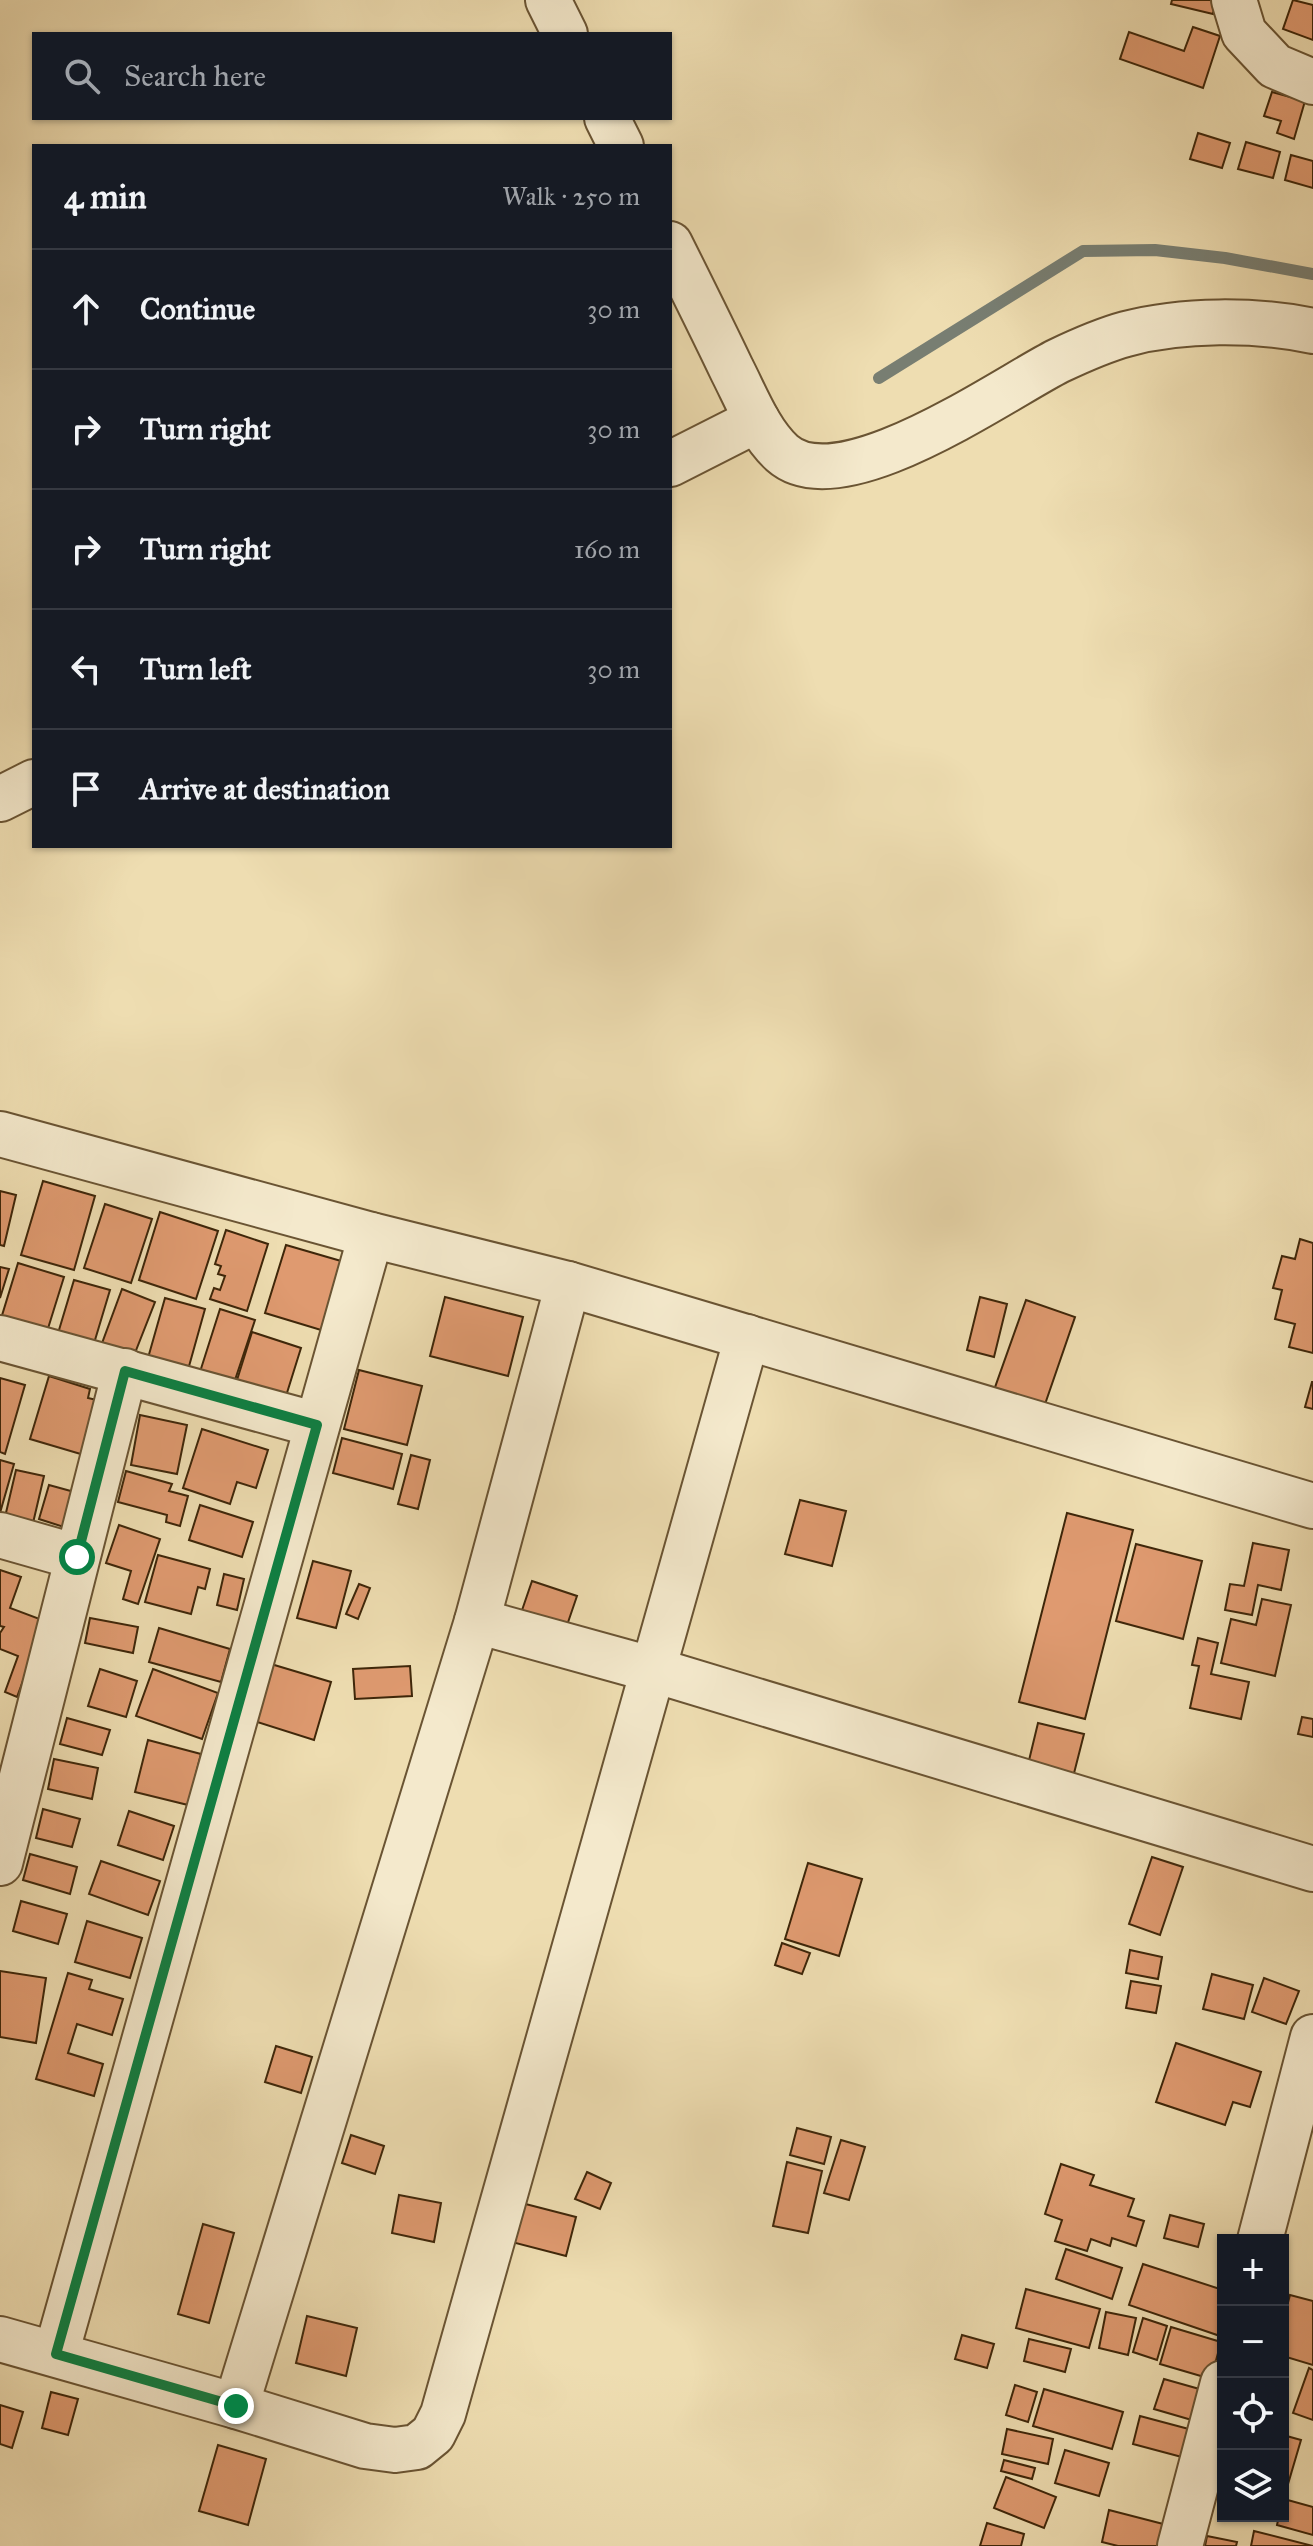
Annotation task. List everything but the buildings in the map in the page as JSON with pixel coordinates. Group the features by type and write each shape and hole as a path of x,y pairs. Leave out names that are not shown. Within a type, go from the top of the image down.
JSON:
{"street":[{"path":"548,0 564,32"},
{"path":"1234,0 1244,33 1275,66 1313,82"},
{"path":"608,120 620,144"},
{"path":"672,248 757,420 783,453 804,464 824,467 860,463 891,452 1060,360 1126,334 1199,323 1288,326 1313,331"},
{"path":"672,463 757,420"},
{"path":"0,799 32,783"},
{"path":"0,1134 371,1235 568,1284 1313,1506"},
{"path":"56,2354 371,1235"},
{"path":"236,2406 477,1621 568,1284"},
{"path":"0,2339 365,2446 395,2450 417,2447 433,2434 447,2398 747,1337"},
{"path":"0,1338 317,1425"},
{"path":"0,1863 16,1729 77,1557 125,1371"},
{"path":"0,1535 77,1557"},
{"path":"477,1621 654,1670 1313,1869"},
{"path":"1262,2234 1313,2037"},
{"path":"1180,2546 1217,2406"}],"waterway":[{"path":"879,378 1083,251 1155,250 1225,258 1313,274"}],"route":[{"path":"77,1557 125,1371 317,1425 56,2354 236,2406"}]}
